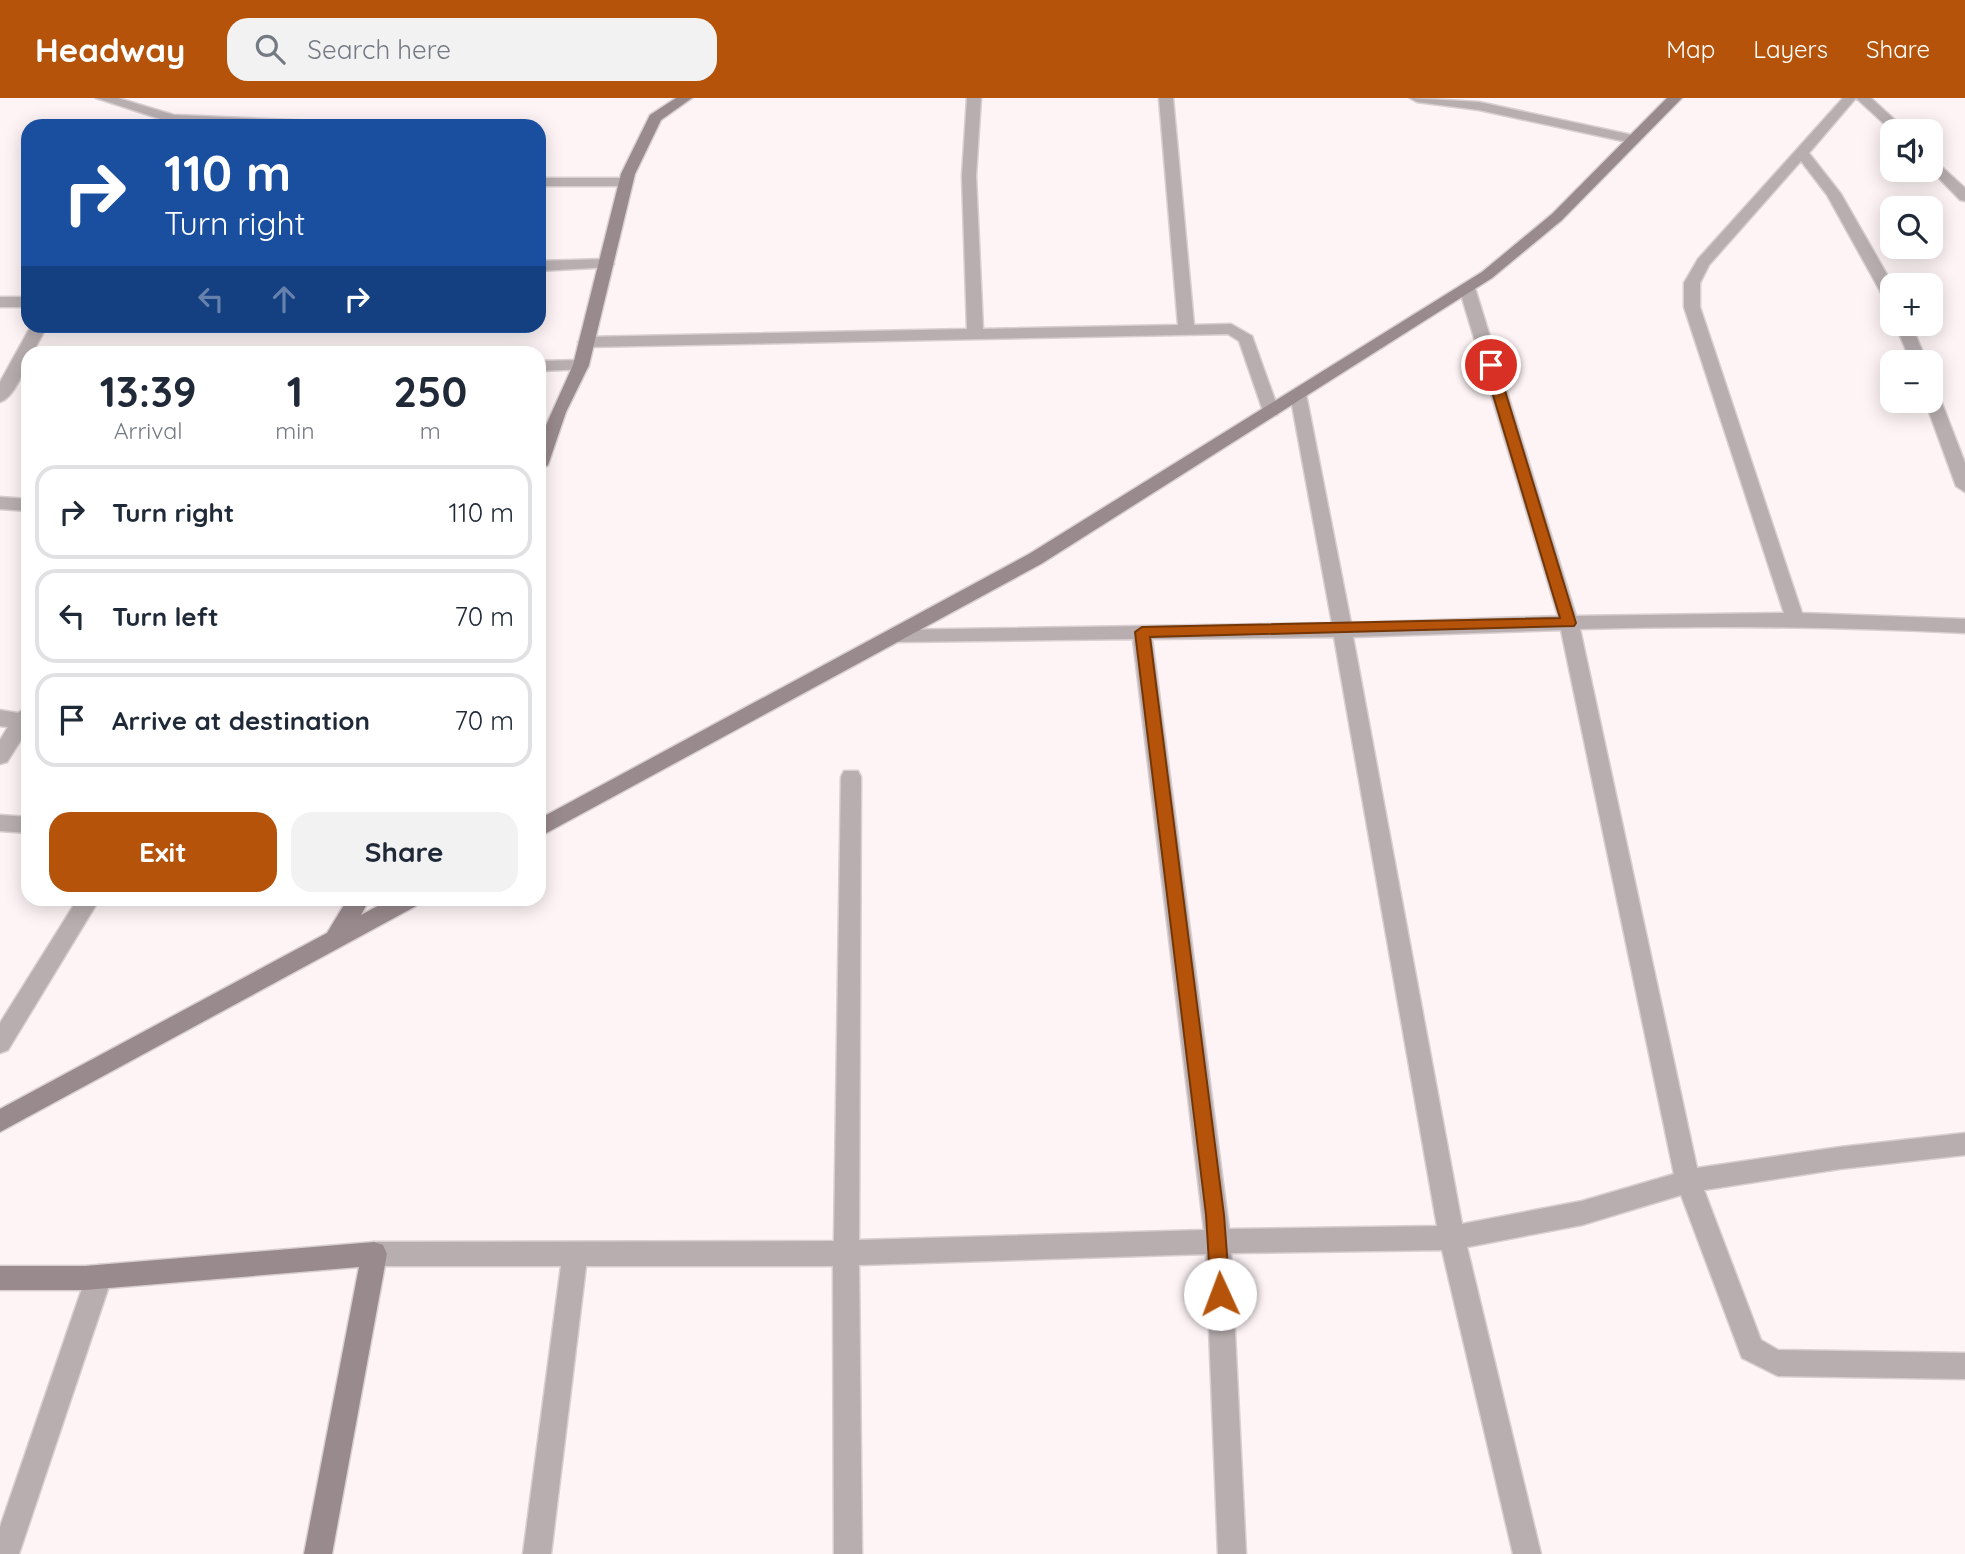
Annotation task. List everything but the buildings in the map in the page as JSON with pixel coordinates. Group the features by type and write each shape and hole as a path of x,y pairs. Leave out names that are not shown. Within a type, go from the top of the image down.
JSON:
{"street":[{"path":"103,98 173,119"},
{"path":"546,445 558,412 581,365 626,182 642,141 656,118 685,98"},
{"path":"974,98 969,176 975,333"},
{"path":"1166,98 1186,329"},
{"path":"1417,98 1479,106 1632,139"},
{"path":"546,824 1035,559 1467,288 1557,217 1675,98"},
{"path":"1796,620 1689,292 1691,279 1703,262 1850,98"},
{"path":"1863,98 1887,119"},
{"path":"1800,151 1834,194 1880,276"},
{"path":"1943,174 1965,197"},
{"path":"546,183 626,182"},
{"path":"546,266 606,264"},
{"path":"1467,288 1569,623 1688,1181 1708,1227 1742,1331 1751,1349 1778,1363 1965,1366"},
{"path":"0,302 21,302"},
{"path":"586,342 1231,329 1241,333 1246,339 1271,411"},
{"path":"0,397 21,359"},
{"path":"546,366 581,365"},
{"path":"1298,394 1452,1238 1527,1554"},
{"path":"1938,413 1965,486"},
{"path":"0,503 21,504"},
{"path":"896,635 1343,630 1796,620 1965,626"},
{"path":"1142,632 1218,1241 1232,1554"},
{"path":"0,718 21,717"},
{"path":"0,756 21,723"},
{"path":"848,1554 846,1254 851,777"},
{"path":"0,823 21,824"},
{"path":"0,1043 84,906"},
{"path":"335,939 354,906"},
{"path":"0,1121 397,906"},
{"path":"0,1278 99,1277 374,1254 846,1254 1218,1241 1452,1238 1582,1213 1688,1181 1840,1158 1965,1144"},
{"path":"318,1554 374,1254"},
{"path":"537,1554 575,1255"},
{"path":"5,1554 99,1277"}],"route":[{"path":"1220,1294 1215,1215 1142,632 1365,630 1569,623 1491,365"}]}
